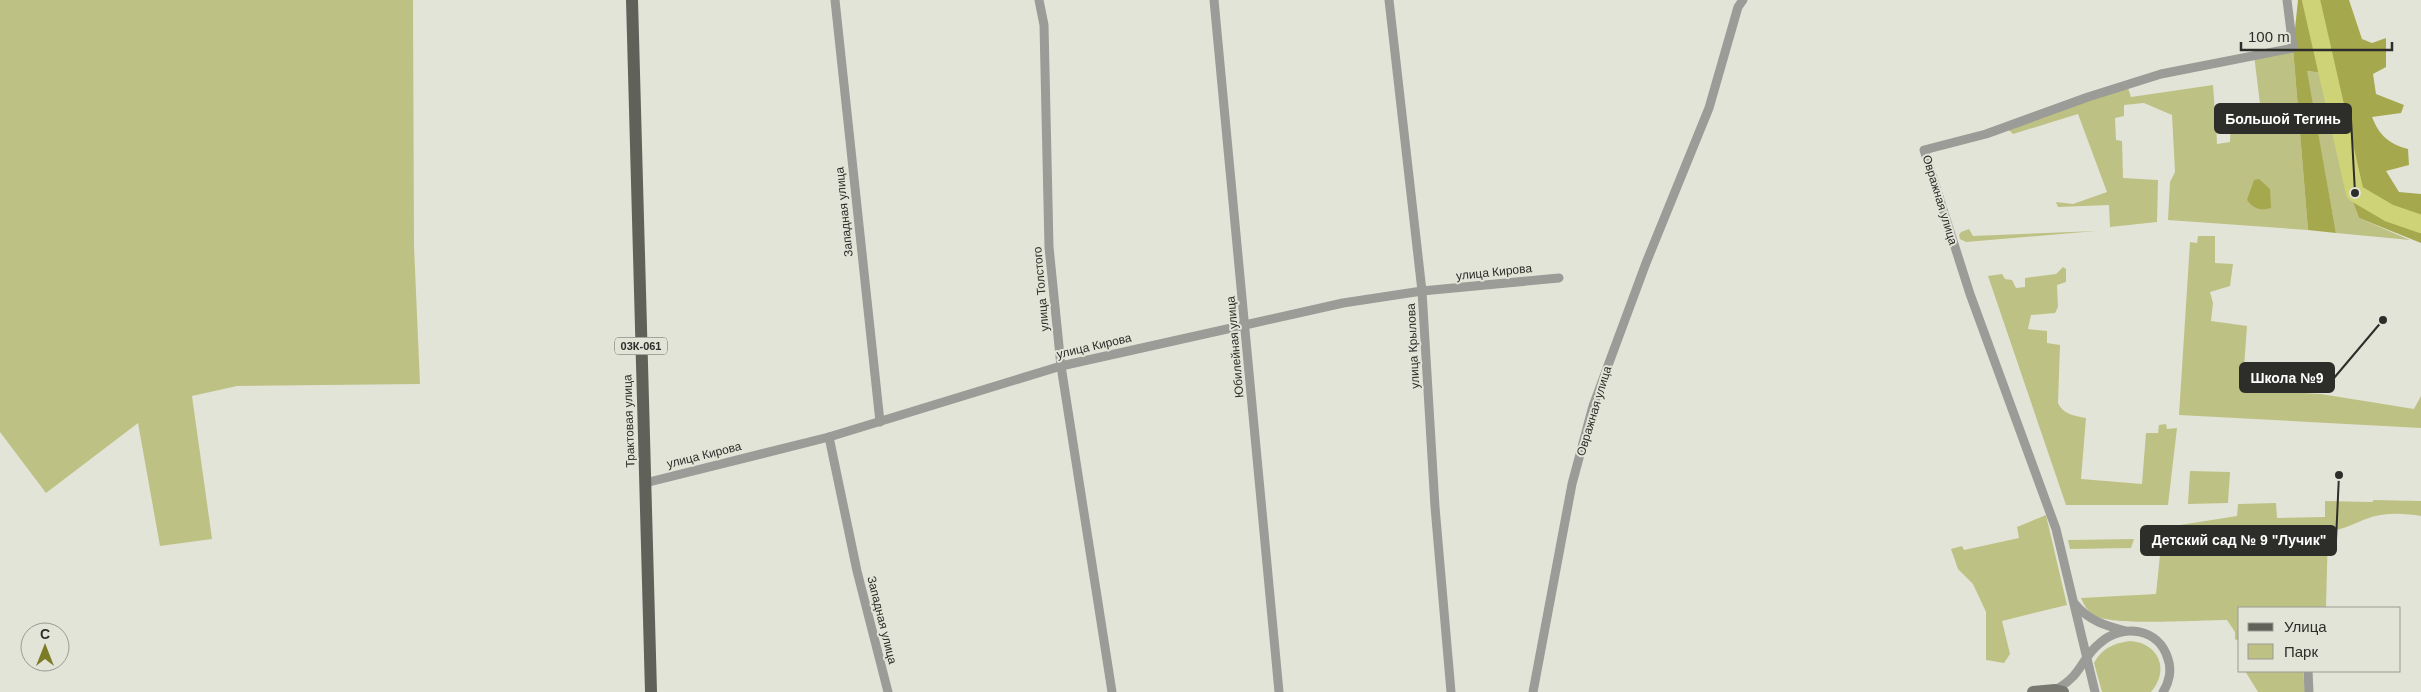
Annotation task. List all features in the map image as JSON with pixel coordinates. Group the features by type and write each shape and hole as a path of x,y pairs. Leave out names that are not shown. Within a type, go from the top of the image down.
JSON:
{"main road":[{"name":"Трактовая улица","path":"632,0 650,692"}],"street":[{"name":"Западная улица","path":"834,0 880,422"},
{"name":"улица Толстого","path":"1040,0 1044,25 1050,248 1061,366 1112,692"},
{"name":"Юбилейная улица","path":"1214,0 1279,692"},
{"name":"улица Крылова","path":"1389,0 1422,291 1435,507 1450,692"},
{"name":"Овражная улица","path":"1533,692 1572,484 1593,406 1646,263 1709,108 1738,7 1742,0"},
{"name":"Овражная улица","path":"2073,602 2056,528 1967,286 1924,150 1986,134 2088,97 2161,74 2293,48 2288,0"},
{"name":"улица Кирова","path":"645,483 829,437 1061,366 1245,324 1343,303 1422,291 1559,278"},
{"name":"Западная улица","path":"829,437 857,571 888,692"},
{"path":"2073,602 2090,619 2106,626 2150,634 2163,646 2170,671 2168,681 2162,692"},
{"path":"2073,602 2095,692"},
{"path":"2033,692 2059,691 2076,675 2105,639 2129,631"},
{"path":"2308,672 2309,692"}],"green space":[{"path":"0,0 413,0 414,246 420,384 237,386 192,396 212,539 160,546 138,423 46,493 0,432"},
{"path":"2293,48 2308,230 2168,220 2170,182 2175,172 2172,115 2144,103 2124,105 2124,116 2115,118 2116,140 2122,141 2123,178 2158,180 2157,222 2110,227 2109,205 2058,207 2056,202 2073,204 2107,192 2078,114 2013,134 2007,128 2128,88 2131,97 2213,85 2215,113 2261,112 2254,55","holes":["2231,119 2230,142 2217,144 2216,120"]},
{"path":"2306,71 2323,73 2351,197 2359,218 2410,240 2336,233"},
{"path":"1969,229 1973,236 2096,231 1966,242 1960,239 1959,235 1961,232"},
{"path":"2198,236 2215,236 2215,263 2233,264 2230,286 2210,292 2213,303 2211,321 2247,326 2244,367 2288,369 2286,392 2321,394 2414,409 2421,396 2421,428 2179,415 2190,242 2197,243"},
{"path":"2063,267 2066,269 2066,282 2057,285 2058,307 2055,313 2031,315 2028,329 2047,331 2047,343 2060,345 2058,403 2066,412 2086,418 2081,479 2142,484 2146,433 2158,433 2159,425 2166,424 2167,429 2177,428 2168,505 2066,505 1988,276 2002,274 2005,279 2012,280 2016,288 2025,287 2025,278 2056,274"},
{"path":"2190,471 2230,472 2228,503 2188,504"},
{"path":"2374,500 2421,501 2421,516 2379,515 2344,528 2328,531 2326,607 2238,607 2238,641 2235,639 2235,632 2227,620 2138,622 2105,619 2095,616 2090,612 2081,598 2156,594 2161,545 2148,543 2147,539 2157,531 2167,527 2237,516 2238,504 2276,503 2277,518 2325,517 2325,501 2372,502"},
{"path":"2046,515 2067,605 2002,621 2010,654 2004,663 1986,660 1986,612 1973,584 1958,569 1951,549 1962,546 1964,550 2019,538 2017,527"},
{"path":"2134,539 2131,548 2070,549 2068,540"},
{"path":"2130,641 2140,643 2154,652 2160,667 2157,684 2151,692 2102,692 2094,663 2109,647"},
{"path":"2246,672 2303,672 2305,692 2258,692"}],"shaded area":[{"path":"2298,0 2349,0 2362,39 2372,43 2386,38 2386,67 2373,74 2376,94 2404,105 2401,113 2372,117 2381,134 2395,144 2408,149 2409,165 2386,171 2399,192 2421,194 2421,243 2359,218 2351,197 2323,73 2307,71 2336,233 2308,230 2293,48"},
{"path":"2259,179 2270,189 2271,208 2258,208 2247,200 2254,180"}],"waterway":[{"path":"2311,0 2355,193 2389,213 2421,224"}],"place":[{"name":"Большой Тегинь","path":"2355,193"},
{"name":"Школа №9","path":"2383,320"},
{"name":"Детский сад № 9 \"Лучик\"","path":"2339,475"}]}
